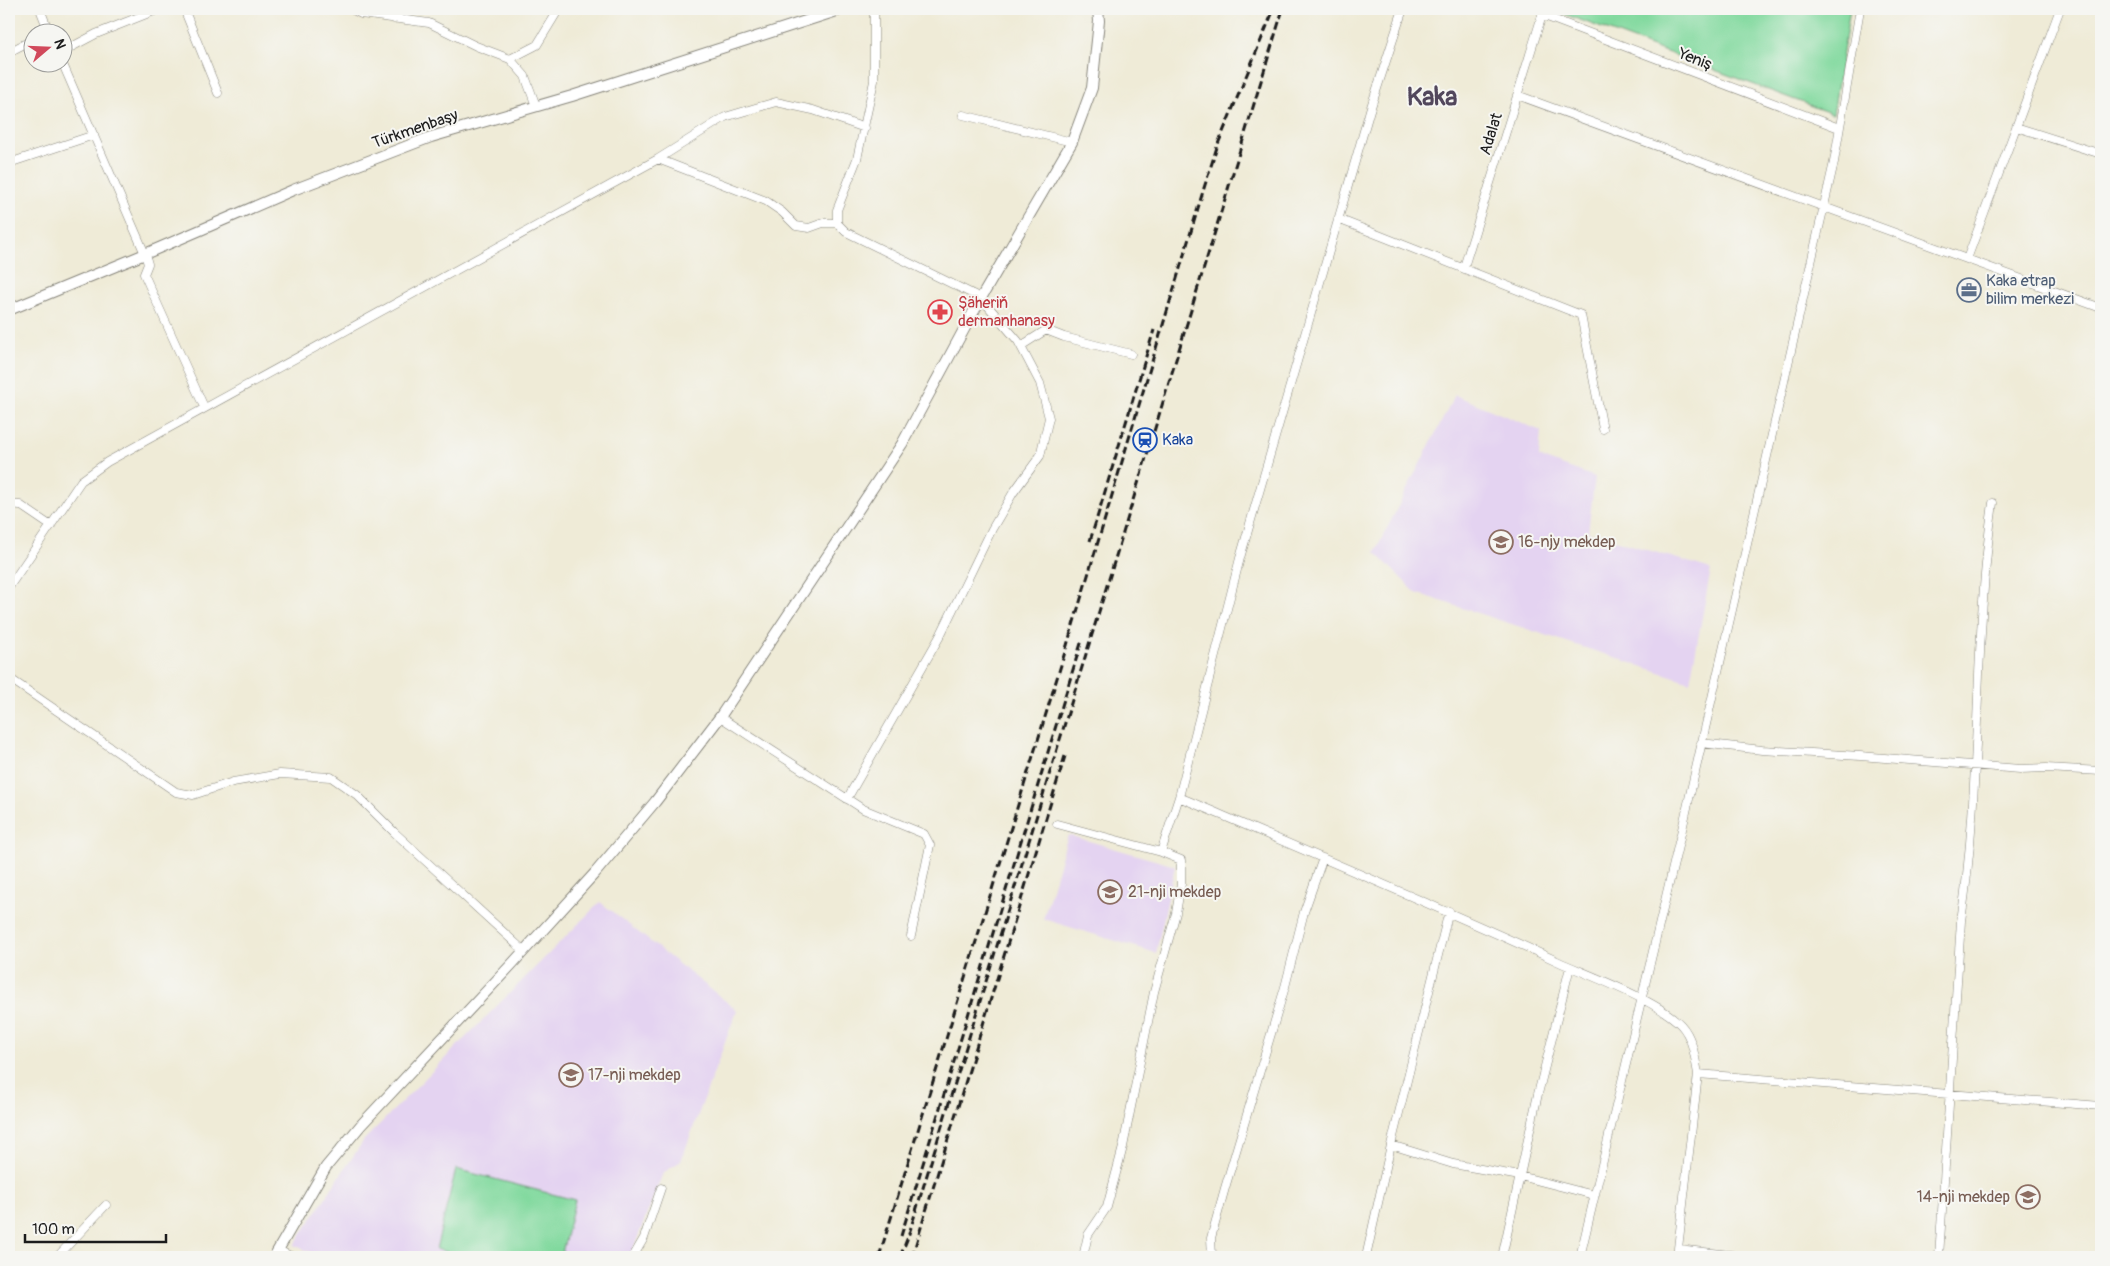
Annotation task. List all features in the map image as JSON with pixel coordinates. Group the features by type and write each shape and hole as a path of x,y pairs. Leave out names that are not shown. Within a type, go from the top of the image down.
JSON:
{"street":[{"path":"40,9 45,22"},
{"path":"72,47 96,34 160,9"},
{"path":"184,9 218,93"},
{"path":"351,9 361,14 428,23 476,46 510,59 525,76 536,106"},
{"path":"394,19 402,9"},
{"path":"510,59 536,44 559,9"},
{"name":"Türkmenbaşy","path":"9,310 293,190 422,140 843,9"},
{"path":"837,223 837,210 857,159 874,81 874,9"},
{"path":"293,1257 276,1254 326,1167 361,1125 595,873 655,802 720,717 902,444 981,298 1072,142 1092,88 1099,21 1098,9"},
{"path":"1161,852 1179,797 1240,558 1338,219 1403,9"},
{"path":"1580,1257 1701,743 1824,206 1860,9"},
{"path":"1967,259 2060,9"},
{"name":"Yeniş","path":"1542,11 1839,128"},
{"name":"Adalat","path":"1464,267 1542,11"},
{"path":"9,52 22,45"},
{"path":"66,72 145,254 148,264 144,274 204,407"},
{"path":"1517,95 2101,308"},
{"path":"9,586 81,481 107,462 658,159 725,117 776,102 813,110 865,128"},
{"path":"963,115 1072,142"},
{"path":"2016,127 2101,154"},
{"path":"9,164 94,135"},
{"path":"658,159 766,202 782,212 796,226 809,228 823,223 837,223 846,232 981,298 1021,346 1040,383 1049,418 1040,456 1013,493 992,529 940,636 847,799"},
{"path":"1338,219 1581,314 1603,429"},
{"path":"1021,346 1046,330 1064,337 1131,354"},
{"path":"1939,1257 1961,921 1969,867 1984,606 1993,503"},
{"path":"9,504 20,505 51,526"},
{"path":"9,678 176,792 194,795 233,782 280,774 330,777 357,795 394,832 524,951"},
{"path":"720,717 863,809 924,834 930,845 911,936"},
{"path":"1701,743 1762,750 1860,756 2020,770 2046,768 2101,771"},
{"path":"1179,797 1449,911 1641,999 1682,1026 1688,1035 1698,1074 1678,1253 1747,1257"},
{"path":"1057,824 1161,852 1181,860 1181,884 1178,903 1154,992 1123,1147 1107,1207 1088,1235 1082,1257"},
{"path":"1212,1257 1211,1238 1282,997 1304,912 1323,858"},
{"path":"1366,1257 1391,1145 1449,911"},
{"path":"1502,1257 1538,1094 1570,967"},
{"path":"1698,1074 2101,1106"},
{"path":"1391,1145 1453,1164 1520,1176 1594,1195"},
{"path":"633,1257 644,1238 662,1188"},
{"path":"57,1257 106,1205"}],"shaded area":[{"name":"16-njy mekdep","path":"1455,395 1541,431 1539,457 1595,477 1588,532 1711,569 1690,682 1416,593 1375,552"},
{"name":"21-nji mekdep","path":"1068,835 1175,866 1156,953 1043,919"},
{"name":"17-nji mekdep","path":"600,902 737,1010 681,1161 663,1173 630,1257 321,1257 294,1245 364,1140"}],"green space":[{"path":"1557,9 1850,9 1833,114 1556,11"},
{"path":"456,1169 575,1200 561,1257 466,1257 436,1249"}],"railway":[{"path":"879,1257 1065,652 1204,188 1218,144 1274,9"},
{"path":"900,1257 908,1237 1283,9"},
{"path":"1090,541 1154,330"},
{"path":"901,1236 1082,640"},
{"path":"912,1257 1065,756"}],"place":[{"name":"Kaka etrap bilim merkezi","path":"1969,290"},
{"name":"Şäheriň dermanhanasy","path":"940,312"},
{"name":"Kaka","path":"1145,440"},
{"name":"16-njy mekdep","path":"1501,542"},
{"name":"21-nji mekdep","path":"1110,892"},
{"name":"17-nji mekdep","path":"571,1075"},
{"name":"14-nji mekdep","path":"2028,1197"}],"district":[{"name":"Kaka","path":"1432,97"}]}
